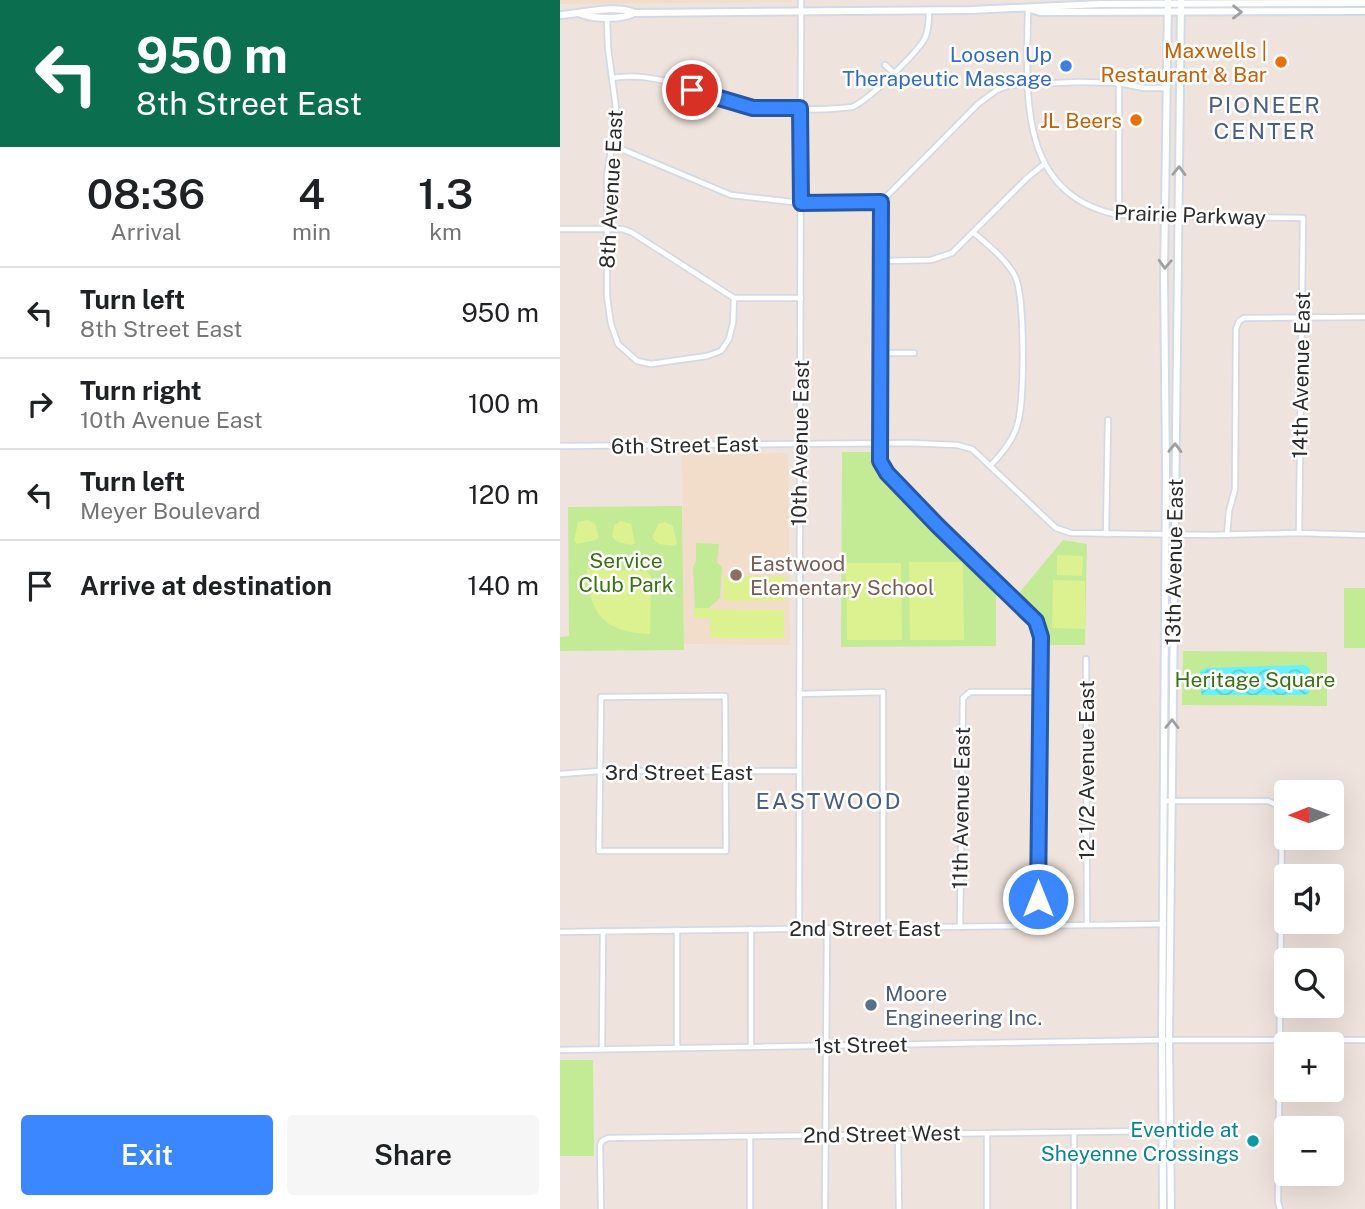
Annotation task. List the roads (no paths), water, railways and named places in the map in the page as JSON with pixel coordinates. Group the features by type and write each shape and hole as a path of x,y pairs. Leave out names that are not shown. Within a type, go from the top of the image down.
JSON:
{"main road":[{"path":"581,14 588,17 607,17 634,13 1028,9 1047,5 1168,1 1305,5 1365,11"},
{"name":"13th Avenue East","path":"1168,1 1166,1040 1171,1209"},
{"name":"13th Avenue East","path":"1167,801 1174,535 1181,1"},
{"path":"1028,9 1040,12 1180,12 1365,3"},
{"path":"560,15 607,10 629,10 634,13"},
{"path":"1163,1209 1166,1040"}],"street":[{"name":"10th Avenue East","path":"799,928 801,0"},
{"name":"Prairie Parkway","path":"1028,9 1032,134 1043,165 1059,185 1077,200 1098,211 1119,215 1303,218"},
{"path":"613,78 648,77 753,108 843,108 859,104 894,72 926,36 929,10"},
{"name":"8th Avenue East","path":"607,17 608,48 617,116 607,175 607,297 611,324 618,344 637,361 651,364 707,356 721,351 729,339 733,323 734,298"},
{"path":"885,65 894,72"},
{"path":"614,146 731,195 801,203 881,202 982,100 997,90 1010,85 1029,83 1119,83 1144,88 1168,88"},
{"path":"1119,83 1119,215"},
{"path":"881,261 921,261 945,257 974,233 1043,165"},
{"path":"881,202 880,461 887,473 1036,621 1041,637 1038,924"},
{"name":"14th Avenue East","path":"1299,533 1303,218"},
{"path":"560,229 631,232 734,298 801,298"},
{"path":"974,233 1010,268 1018,286 1021,304 1021,402 1018,424 1009,444 990,466"},
{"path":"1227,535 1229,511 1235,489 1236,329 1239,321 1244,318 1365,317"},
{"path":"880,353 914,353"},
{"path":"1107,534 1108,420"},
{"name":"6th Street East","path":"560,446 880,443 957,445 972,449 1056,528 1071,533 1365,535"},
{"name":"12 1/2 Avenue East","path":"1086,659 1087,924"},
{"path":"799,694 883,692 883,927"},
{"name":"11th Avenue East","path":"960,927 963,698 970,692 1041,692"},
{"path":"725,696 726,851 599,851 600,772 601,697 725,696"},
{"name":"3rd Street East","path":"560,774 799,771"},
{"path":"1167,801 1268,802 1277,805 1282,815 1280,1032"},
{"name":"2nd Street East","path":"560,932 1166,924"},
{"path":"825,1209 827,928"},
{"path":"751,929 751,1046"},
{"path":"677,930 677,1047"},
{"path":"602,1049 603,931"},
{"name":"1st Street","path":"560,1050 1274,1040"},
{"name":"1st Street","path":"1344,1040 1365,1040"},
{"path":"1279,1102 1280,1209"},
{"name":"2nd Street West","path":"601,1209 602,1141 611,1138 1163,1131"},
{"path":"1074,1132 1074,1209"},
{"path":"987,1133 987,1209"},
{"path":"898,1134 899,1209"},
{"path":"750,1137 750,1209"}],"water":[{"path":"1305,665 1310,669 1309,693 1304,695 1202,695 1201,692 1200,671 1207,668"}],"place":[{"name":"Maxwells | Restaurant & Bar","path":"1281,62"},
{"name":"Loosen Up Therapeutic Massage","path":"1066,66"},
{"name":"JL Beers","path":"1136,120"},
{"name":"Eastwood Elementary School","path":"736,575"},
{"name":"Moore Engineering Inc.","path":"871,1005"},
{"name":"Eventide at Sheyenne Crossings","path":"1253,1141"}],"district":[{"name":"PIONEER CENTER","path":"1265,117"},
{"name":"EASTWOOD","path":"829,800"}],"park label":[{"name":"Service Club Park","path":"626,572"},
{"name":"Heritage Square","path":"1255,679"}]}
